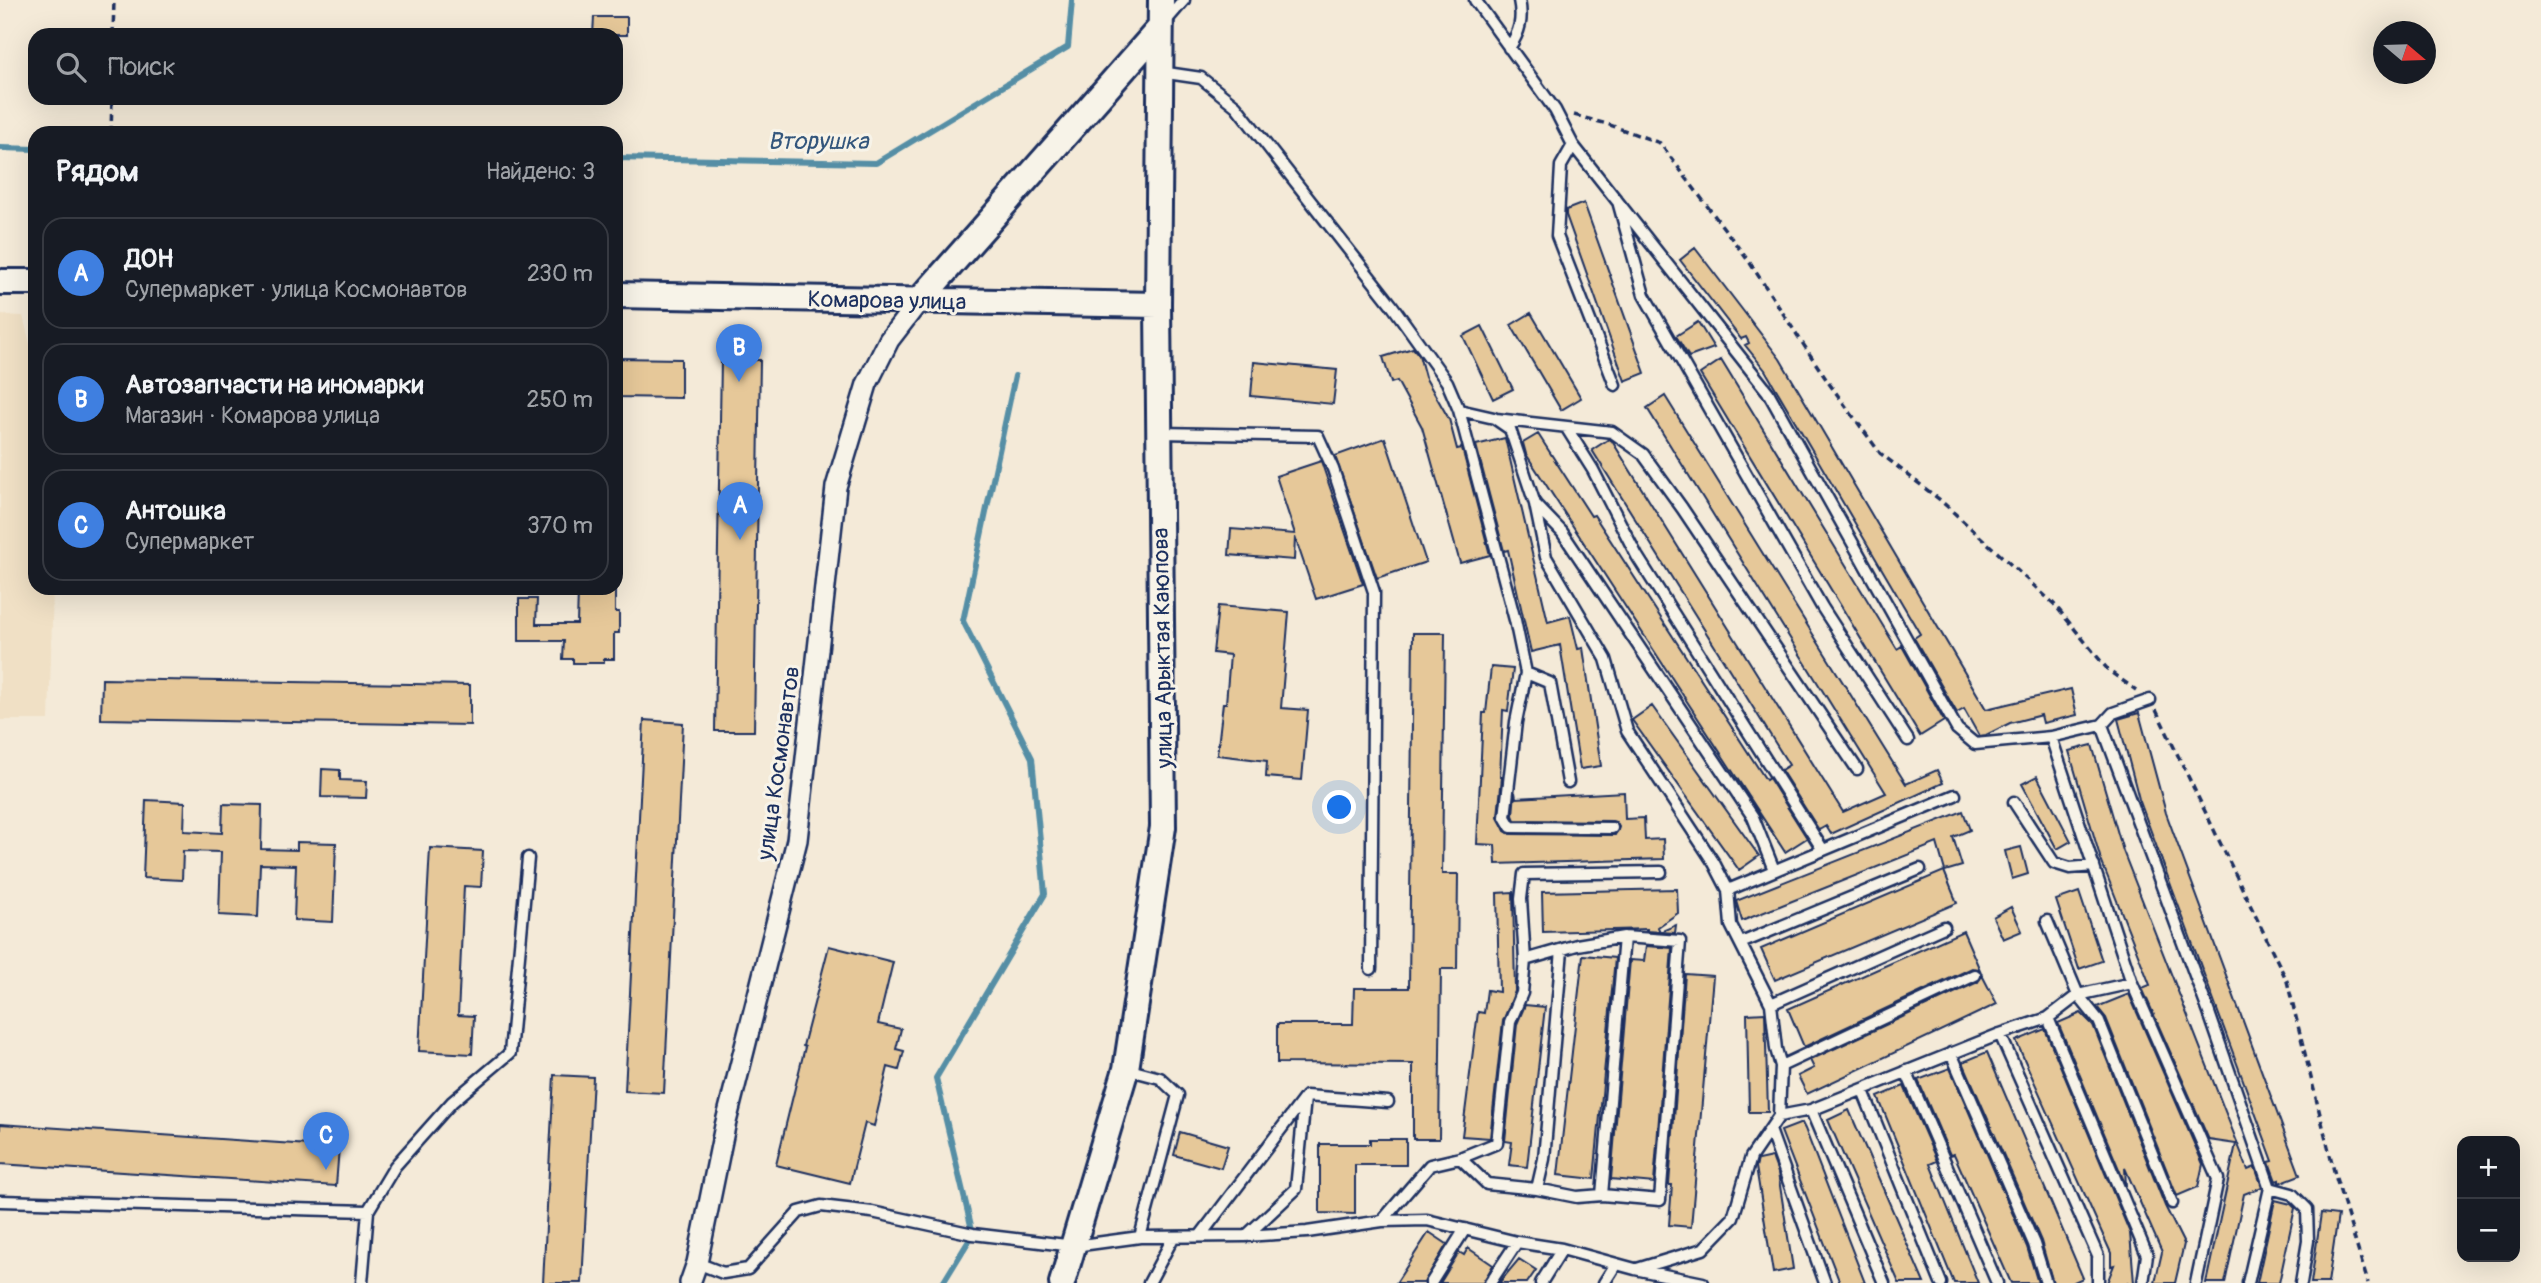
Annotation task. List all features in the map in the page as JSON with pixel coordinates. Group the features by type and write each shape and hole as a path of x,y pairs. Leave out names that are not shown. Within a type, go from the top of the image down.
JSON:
{"street":[{"name":"улица Арыктая Каюпова","path":"1062,1283 1126,1069 1163,827 1158,305 1161,0"},
{"path":"919,301 1160,28"},
{"path":"0,282 28,282"},
{"name":"Комарова улица","path":"623,295 1158,305"},
{"name":"улица Космонавтов","path":"690,1283 697,1263 725,1126 797,840 836,487 867,384 889,340 919,301"}],"lane":[{"path":"1160,28 1184,0"},
{"path":"1475,0 1555,110 1573,145 1768,392 1957,729 1975,744 2051,737 2102,725 2113,713 2151,700"},
{"path":"1509,48 1519,33 1519,0"},
{"path":"1160,72 1201,78 1236,106 1391,304 1447,382 1459,410 1515,620 1526,673 1516,722 1505,817 1511,827 1612,828"},
{"path":"1573,145 1561,166 1557,236 1615,385"},
{"path":"1618,202 1644,295 1822,607 1908,740"},
{"path":"1459,410 1494,418 1612,432 1643,454 1857,769"},
{"path":"1494,418 1510,429 1535,504 1546,556 1606,659 1627,731 1714,863 1728,890 1731,925 1772,1003 1776,1049 1781,1066 1779,1116 1751,1157 1733,1218 1703,1249 1635,1269"},
{"path":"1566,427 1593,470 1637,556 1823,850"},
{"path":"1160,433 1318,436 1333,469 1374,592 1371,970"},
{"path":"1535,504 1562,532 1753,817 1774,870"},
{"path":"1526,673 1550,683 1568,782"},
{"path":"2102,725 2270,1188 2248,1283"},
{"path":"2051,737 2132,983 2218,1179 2196,1283"},
{"path":"1728,890 1955,796"},
{"path":"2014,802 2054,863 2070,868 2094,866"},
{"path":"362,1283 368,1211 395,1166 452,1102 510,1053 528,858"},
{"path":"1741,943 1920,869"},
{"path":"1382,1221 1430,1165 1460,1158 1497,1143 1510,1022 1522,993 1525,960 1521,899 1524,874 1661,872"},
{"path":"2047,921 2078,995 2099,1021 2172,1203"},
{"path":"1772,1003 1944,927"},
{"path":"1460,1158 1487,1184 1537,1189 1577,1197 1602,1195 1660,1200 1681,941 1625,937 1525,960"},
{"path":"1602,1195 1625,937"},
{"path":"1537,1189 1544,1159 1562,950"},
{"path":"1781,1066 1975,975"},
{"path":"1779,1116 1811,1110 1951,1053 2048,1018 2078,995 2132,983"},
{"path":"2048,1018 2147,1255 2143,1283"},
{"path":"2000,1034 2098,1256 2098,1283"},
{"path":"1951,1053 2034,1244 2046,1283"},
{"path":"1126,1069 1160,1078 1178,1095 1140,1237"},
{"path":"1906,1071 1997,1283"},
{"path":"1863,1091 1941,1283"},
{"path":"1306,1096 1388,1102"},
{"path":"1200,1236 1306,1096"},
{"path":"1245,1236 1296,1189 1306,1096"},
{"path":"1811,1110 1884,1283"},
{"path":"1770,1130 1825,1283"},
{"path":"2270,1188 2292,1194 2307,1209 2308,1241 2301,1283"},
{"path":"0,1201 368,1211"},
{"path":"697,1263 723,1273 748,1269 799,1212 821,1206 872,1212 973,1234 1074,1247 1140,1237 1245,1236 1307,1232 1382,1221 1427,1220 1517,1242 1562,1249 1635,1269 1657,1279 1703,1283"},
{"path":"1431,1283 1465,1229"},
{"path":"1149,1283 1172,1238"},
{"path":"1490,1283 1517,1242"},
{"path":"1541,1283 1562,1249"},
{"path":"1604,1283 1616,1264"}],"path":[{"path":"113,28 114,0"},
{"path":"111,126 112,105"},
{"path":"1555,110 1607,124 1660,143 1750,263 1828,382 1880,453 1940,500 2054,604 2109,671 2151,700 2287,981 2335,1175 2368,1283"}],"shaded area":[{"path":"0,315 23,316 28,336 28,595 53,595 49,720 0,720"}],"building":[{"path":"594,17 627,17 627,35 623,35 623,28 593,28"},
{"path":"1584,203 1645,373 1625,381 1566,215 1566,210"},
{"path":"1695,248 1780,359 1986,709 2071,689 2077,715 2043,723 2041,715 2010,723 1979,736 1964,709 1957,713 1914,638 1920,634 1765,370 1745,345 1749,343 1746,337 1741,339 1680,260"},
{"path":"1531,313 1581,398 1561,410 1511,325"},
{"path":"1698,322 1714,348 1689,357 1676,336"},
{"path":"1482,326 1513,389 1493,399 1463,336"},
{"path":"1413,348 1419,355 1425,377 1449,419 1457,449 1462,448 1490,555 1460,563 1422,427 1397,381 1391,383 1383,357"},
{"path":"623,358 681,359 681,398 623,397"},
{"path":"721,360 760,360 754,731 715,731"},
{"path":"1721,360 1897,649 1902,646 1944,721 1920,736 1700,374"},
{"path":"1254,362 1337,370 1333,404 1251,396"},
{"path":"1665,396 1906,784 1937,770 1943,783 1831,834 1826,826 1819,830 1781,770 1789,765 1592,450 1609,439 1612,441 1843,812 1886,793 1647,408"},
{"path":"1538,434 1807,838 1785,852 1526,454 1523,443"},
{"path":"1385,438 1426,562 1377,578 1335,456"},
{"path":"1505,438 1548,622 1570,616 1578,649 1583,648 1601,766 1580,769 1560,645 1531,652 1508,550 1504,551 1476,445"},
{"path":"1321,461 1363,584 1316,599 1295,537 1294,560 1229,555 1231,529 1295,534 1276,476"},
{"path":"578,595 615,595 615,612 619,612 619,633 614,633 614,659 604,659 604,663 573,663 573,659 563,659 564,641 519,641 519,599 537,599 536,624 577,624"},
{"path":"1218,606 1289,612 1281,708 1308,710 1302,780 1266,777 1267,761 1217,755 1223,703 1226,703 1230,655 1213,653"},
{"path":"1413,633 1445,633 1442,874 1458,874 1457,969 1441,969 1439,1139 1413,1139 1413,1064 1277,1063 1277,1024 1353,1024 1354,988 1409,988"},
{"path":"1491,667 1513,669 1508,711 1503,710 1502,777 1498,816 1505,831 1511,834 1615,835 1619,827 1612,821 1515,820 1515,792 1516,798 1624,792 1625,819 1644,818 1645,840 1663,839 1664,859 1496,864 1495,845 1477,844 1483,713 1486,713"},
{"path":"102,679 470,685 470,725 101,719"},
{"path":"1652,706 1759,856 1739,870 1632,720"},
{"path":"2139,713 2166,813 2300,1175 2279,1183 2269,1162 2273,1161 2139,799 2118,719"},
{"path":"644,720 683,723 664,1093 625,1091"},
{"path":"2092,745 2123,851 2248,1170 2255,1167 2262,1187 2244,1194 2225,1283 2206,1283 2236,1144 2209,1140 2142,988 2150,985 2101,860 2069,751"},
{"path":"322,769 340,770 340,780 367,781 366,798 321,797"},
{"path":"2037,776 2071,841 2057,849 2022,784"},
{"path":"146,800 185,802 184,831 222,833 223,804 262,805 261,849 297,850 297,842 336,843 333,922 294,920 296,865 260,864 258,917 219,915 221,852 183,851 182,880 143,878"},
{"path":"1963,811 1970,830 1953,837 1962,866 1945,871 1937,843 1742,921 1736,901"},
{"path":"2021,847 2028,874 2012,879 2005,851"},
{"path":"430,848 483,851 481,887 464,886 458,1015 474,1016 472,1054 419,1051"},
{"path":"1944,871 1957,903 1775,980 1761,949"},
{"path":"1677,889 1678,913 1658,927 1660,932 1647,929 1543,932 1542,892"},
{"path":"1513,892 1515,991 1503,1021 1490,1138 1462,1136 1478,1012 1484,1013 1487,990 1499,992 1497,893"},
{"path":"2079,892 2102,961 2079,969 2056,900"},
{"path":"2011,907 2022,931 2003,939 1993,917"},
{"path":"1676,925 1675,933 1660,932"},
{"path":"1963,931 1980,970 1972,968 1804,1047 1788,1009"},
{"path":"829,946 893,962 878,1024 901,1029 896,1049 904,1051 899,1070 888,1067 874,1126 865,1123 850,1183 776,1165"},
{"path":"1646,946 1672,948 1654,1183 1611,1179 1630,960 1644,961"},
{"path":"1583,955 1615,958 1594,1179 1558,1175"},
{"path":"1685,974 1713,976 1691,1227 1669,1225 1672,1185 1669,1185"},
{"path":"1982,975 1997,1004 1807,1094 1798,1076 1814,1068 1810,1060 1978,982"},
{"path":"2129,994 2203,1164 2198,1187 2177,1196 2106,1018 2097,1007"},
{"path":"1525,1005 1545,1007 1527,1167 1509,1165 1512,1142 1505,1141 1517,1024"},
{"path":"1765,1013 1768,1112 1749,1112 1747,1014"},
{"path":"2081,1013 2093,1025 2165,1206 2184,1244 2175,1283 2155,1283 2162,1252 2125,1168 2126,1186 2058,1023"},
{"path":"2045,1029 2130,1233 2134,1283 2107,1283 2114,1265 2111,1266 2111,1253 2016,1041"},
{"path":"1987,1052 2083,1278 2072,1283 2053,1283 2041,1241 1963,1062"},
{"path":"1950,1068 2027,1247 2038,1283 2011,1283 1954,1154 1950,1155 1918,1080"},
{"path":"554,1075 593,1077 582,1283 543,1283"},
{"path":"1904,1086 1937,1161 1930,1164 1978,1283 1954,1283 1878,1097"},
{"path":"1849,1110 1924,1283 1899,1283 1828,1120"},
{"path":"1802,1123 1865,1283 1840,1283 1781,1131"},
{"path":"0,1124 339,1147 336,1186 0,1164"},
{"path":"1180,1132 1228,1146 1221,1168 1174,1155"},
{"path":"1370,1139 1406,1139 1406,1165 1355,1165 1355,1214 1320,1213 1320,1144 1370,1144"},
{"path":"1772,1157 1778,1173 1793,1269 1773,1273 1756,1167 1758,1160"},
{"path":"2275,1200 2291,1204 2295,1208 2279,1283 2257,1283"},
{"path":"2321,1213 2338,1215 2328,1283 2311,1283"},
{"path":"1429,1232 1447,1244 1424,1283 1396,1283"},
{"path":"1468,1248 1493,1265 1483,1283 1440,1283 1459,1252 1464,1255"},
{"path":"1519,1259 1536,1270 1527,1283 1499,1283"}],"waterway":[{"name":"Вторушка","path":"623,158 876,163 1068,47 1072,0"},
{"name":"Вторушка","path":"0,148 28,149"},
{"path":"943,1283 973,1234 936,1078 1045,894 1032,758 963,621 1015,376"}],"place":[{"name":"Автозапчасти на иномарки","path":"739,382"},
{"name":"ДОН","path":"740,540"},
{"name":"Антошка","path":"326,1170"}]}
